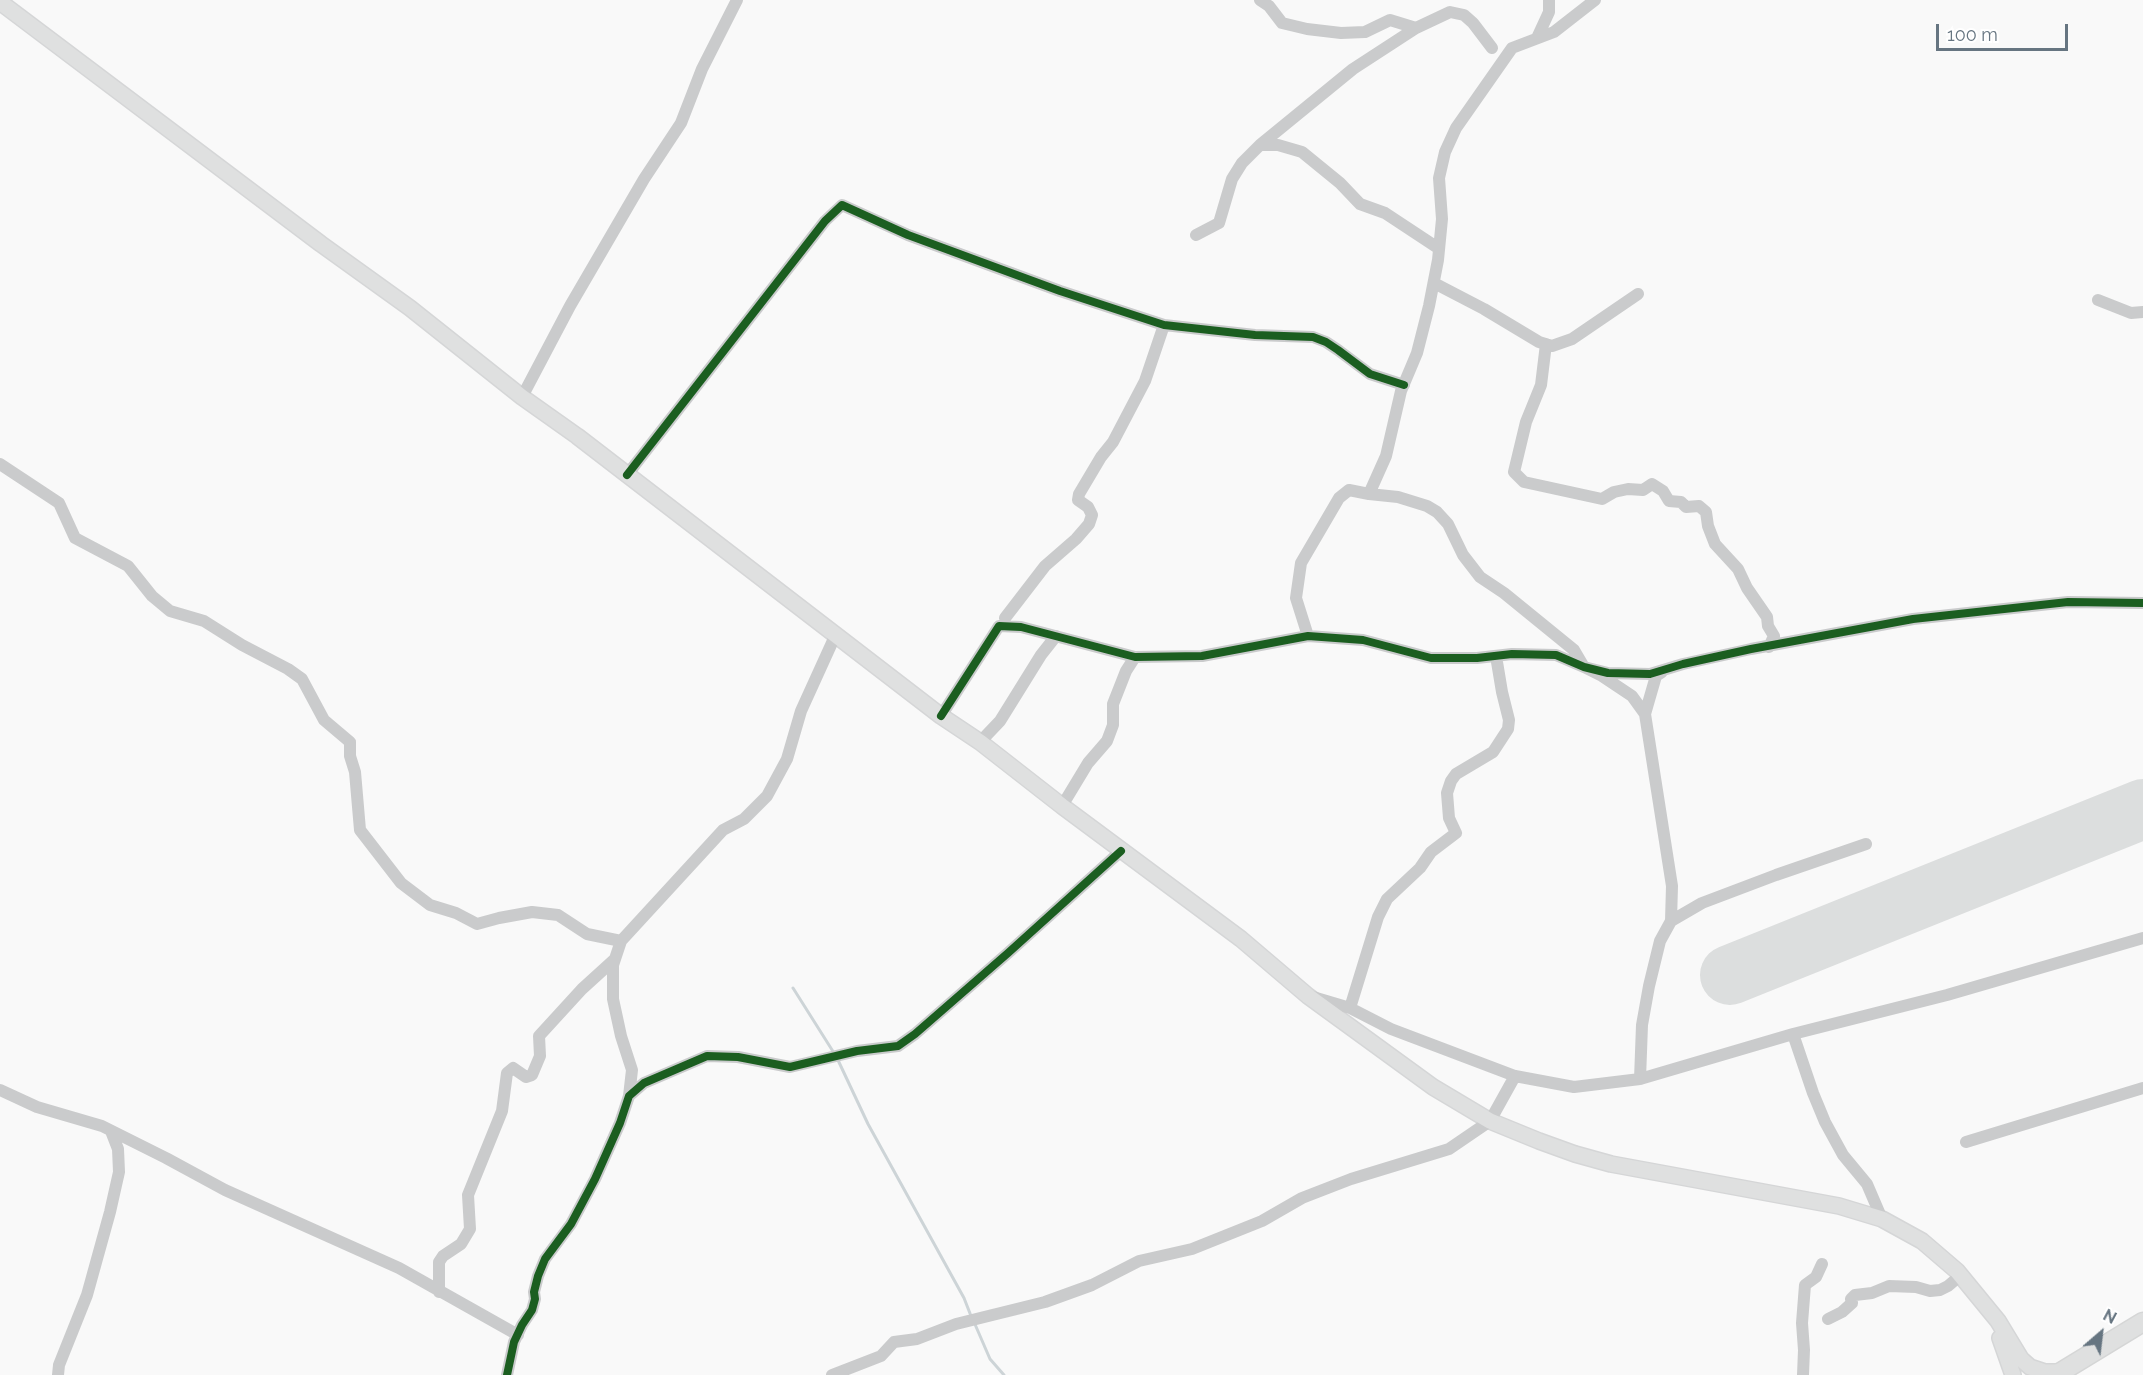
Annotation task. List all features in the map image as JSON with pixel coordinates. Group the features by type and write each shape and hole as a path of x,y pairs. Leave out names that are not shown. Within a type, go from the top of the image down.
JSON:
{"highway":[{"path":"2060,1373 2143,1322"}],"main road":[{"path":"0,2 321,244 410,308 522,397 577,436 941,716 980,742 1121,851 1241,939 1308,996 1407,1070 1490,1121 1539,1142 1611,1164 1839,1206 1882,1219 1922,1241 1961,1275 1998,1321 2021,1359 2030,1367 2045,1372 2060,1373"},
{"path":"1989,1310 2005,1348 2013,1375"}],"street":[{"path":"522,397 570,306 644,179 681,123 702,69 737,0"},
{"path":"1260,0 1269,6 1282,23 1307,29 1341,33 1365,32 1390,20 1416,28"},
{"path":"1537,38 1549,12 1549,0"},
{"path":"1369,494 1386,456 1404,385 1417,353 1434,283 1442,219 1439,178 1445,152 1456,128 1512,48 1562,27 1595,0"},
{"path":"1196,236 1219,223 1232,179 1242,164 1260,145 1353,69 1416,28 1450,12 1464,15 1492,48"},
{"path":"1260,145 1278,145 1302,152 1340,183 1360,204 1384,213 1438,248"},
{"path":"627,475 825,222 842,205 908,235 1059,291 1164,324 1255,335 1312,338 1326,342 1370,374 1404,385"},
{"path":"1434,283 1484,309 1539,342 1552,346 1572,339 1638,294"},
{"path":"2098,300 2131,313 2143,312"},
{"path":"1005,618 1045,566 1076,539 1089,524 1092,515 1088,507 1078,500 1079,494 1113,442 1145,381 1164,324"},
{"path":"1546,344 1541,385 1526,422 1514,472 1524,482 1602,498 1628,489 1643,490 1652,484 1663,491 1669,501 1681,502 1686,507 1699,506 1706,512 1708,526 1715,544 1738,569 1747,588 1767,617 1768,626 1774,636 1769,647"},
{"path":"0,464 59,503 75,538 128,566 152,596 170,611 204,621 242,645 288,669 302,680 324,720 350,742 360,830 401,883 430,905 477,924 532,912 558,915 587,934 621,941"},
{"path":"1308,636 1296,598 1302,559 1339,498 1349,490 1398,497 1427,506 1437,512 1448,524 1463,555 1480,578 1504,593 1574,650 1584,667 1608,672 1650,674 1861,628 1994,609 2068,602 2143,603"},
{"path":"941,716 999,626 1021,627 1135,657 1202,656 1308,636 1363,640 1431,658 1455,659 1512,654 1556,655 1602,676 1632,696 1646,714"},
{"path":"507,1375 518,1335 532,1310 538,1276 545,1259 571,1224 595,1179 620,1123 629,1096 632,1070 621,1036 613,999 613,965 621,941 723,830 744,819 767,796 788,759 801,711 836,634"},
{"path":"980,742 1000,721 1041,655 1056,636"},
{"path":"1350,1008 1378,917 1387,899 1420,868 1431,852 1456,833 1449,818 1447,793 1451,781 1456,774 1493,752 1508,729 1509,720 1496,656"},
{"path":"1062,806 1088,763 1107,741 1113,725 1113,704 1126,671 1135,657"},
{"path":"1640,1079 1642,1025 1648,987 1660,941 1671,921 1672,886 1646,714 1656,675 1667,669"},
{"path":"1671,921 1702,903 1866,844"},
{"path":"629,1096 644,1083 706,1056 738,1057 790,1067 857,1051 898,1046 915,1034 1008,953 1121,851"},
{"path":"1308,996 1350,1008 1391,1029 1515,1076 1574,1087 1640,1079 1793,1034 1947,995 2143,938"},
{"path":"439,1292 440,1262 443,1256 461,1244 470,1229 468,1196 502,1112 507,1073 513,1068 526,1077 532,1075 540,1056 539,1036 582,989 615,959"},
{"path":"1793,1034 1825,1122 1843,1155 1867,1184 1882,1219"},
{"path":"832,1375 880,1356 894,1342 917,1339 956,1324 1045,1302 1092,1285 1139,1261 1192,1249 1262,1221 1302,1198 1351,1179 1449,1149 1490,1121 1515,1076"},
{"path":"1966,1142 2143,1088"},
{"path":"0,1090 37,1107 111,1131 225,1190 399,1268 518,1335"},
{"path":"58,1375 59,1365 87,1295 119,1172 118,1149 111,1131"},
{"path":"1803,1375 1802,1323 1805,1285 1816,1277 1822,1264"},
{"path":"1828,1319 1842,1312 1852,1303 1851,1299 1855,1295 1872,1293 1889,1286 1916,1287 1930,1292 1948,1286 1961,1275"}],"waterway":[{"path":"793,988 834,1053"},
{"path":"837,1058 868,1124 964,1298 971,1316"},
{"path":"974,1322 990,1359 1004,1375"}],"runway":[{"path":"1730,975 2143,809"}],"cycle path":[{"path":"627,475 825,221 842,205 908,235 1060,291 1164,325 1255,335 1313,337 1326,342 1370,374 1404,385"},
{"path":"941,716 999,626 1021,627 1135,657 1202,656 1308,636 1363,640 1431,658 1477,658 1512,654 1556,655 1584,667 1608,673 1650,674 1751,649 1913,619 2068,602 2143,603"},
{"path":"507,1375 514,1342 532,1310 538,1276 545,1259 571,1224 595,1179 620,1123 629,1096 644,1083 707,1056 738,1057 790,1067 857,1051 898,1046 915,1034 1008,953 1121,851"}]}
